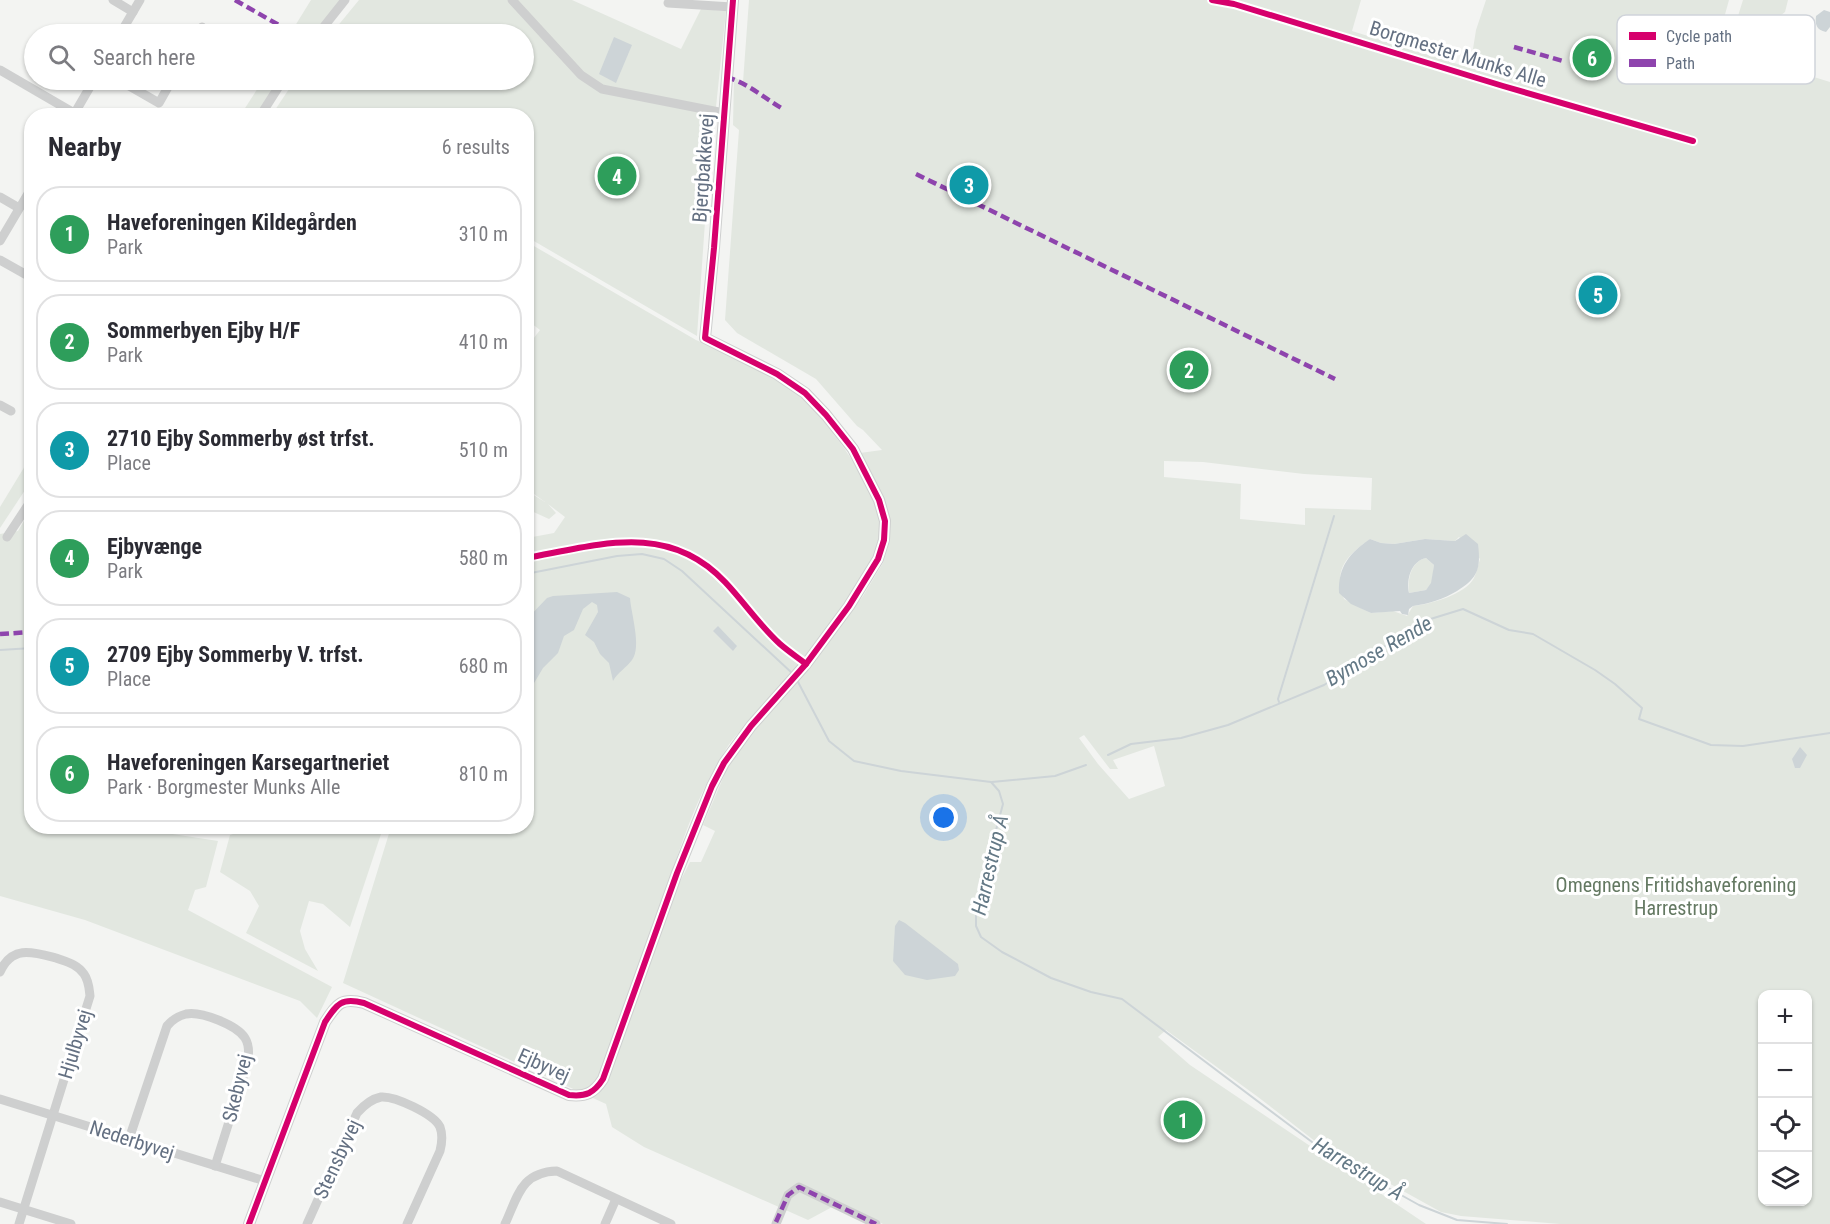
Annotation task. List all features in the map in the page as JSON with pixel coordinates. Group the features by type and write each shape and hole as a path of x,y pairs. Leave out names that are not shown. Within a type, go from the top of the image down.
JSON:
{"street":[{"path":"113,0 133,12"},
{"path":"126,24 140,0"},
{"path":"326,24 345,0"},
{"path":"513,0 581,75 592,84 602,89 631,96 724,113"},
{"name":"Borgmester Munks Alle","path":"1212,0 1234,4 1503,86 1694,141"},
{"name":"Bjergbakkevej","path":"668,3 732,3 705,338"},
{"path":"0,70 24,84"},
{"path":"34,90 64,108"},
{"path":"78,108 88,90"},
{"path":"136,90 159,103 166,90"},
{"path":"265,108 277,90"},
{"path":"0,197 19,208"},
{"path":"0,241 24,200"},
{"path":"0,260 24,274"},
{"name":"Ejbyvej","path":"249,1224 325,1022 334,1008 343,1001 352,1000 364,1003 569,1095 581,1096 591,1093 603,1078 712,786 736,745 806,664 861,588 878,559 884,540 885,521 879,500 853,449 805,393 777,374 705,338"},
{"path":"0,405 11,411"},
{"path":"7,537 24,511"},
{"name":"Hjulbyvej","path":"0,972 12,957 23,952 34,952 71,963 85,976 89,984 90,996 19,1224"},
{"name":"Skebyvej","path":"129,1139 166,1026 185,1014 208,1017 235,1027 245,1037 249,1051 247,1065 215,1166"},
{"name":"Stensbyvej","path":"307,1224 357,1113 365,1104 383,1097 394,1098 428,1114 440,1128 442,1139 440,1151 407,1224"},
{"name":"Nederbyvej","path":"0,1099 265,1181"},
{"path":"505,1224 527,1180 544,1172 557,1172 671,1224"},
{"path":"776,1224 788,1195 799,1187 876,1224"},
{"path":"605,1224 616,1198"},
{"path":"0,1202 71,1224"}],"green space":[{"path":"311,0 341,0 321,24 296,24"},
{"path":"359,0 572,0 681,49 701,9 726,11 716,107 713,108 697,336 534,241 534,108 276,108 288,90 534,90 534,24 339,24"},
{"name":"Omegnens Fritidshaveforening Harrestrup","path":"749,0 1361,0 1352,31 1470,68 1476,30 1486,0 1729,0 1725,15 1617,15 1617,84 1815,84 1815,77 1830,82 1830,1224 1560,1224 1461,1216 1441,1212 1320,1145 1166,1030 1158,1037 1190,1065 1426,1224 883,1224 838,1201 834,1206 808,1220 644,1147 612,1127 606,1104 343,983 389,834 534,834 534,537 554,533 565,517 548,504 556,513 549,519 534,512 534,495 545,502 534,494 534,338 540,330 534,325 534,246 696,340 766,374 803,399 820,416 848,454 870,494 880,521 878,543 868,567 852,594 812,648 732,741 715,767 690,820 665,893 671,899 690,862 701,862 715,831 703,825 729,764 801,677 863,596 883,563 890,540 887,507 860,453 882,450 857,426 816,379 737,333 725,320 739,130 733,125 734,77 743,82","holes":["1164,461 1203,462 1304,474 1372,478 1371,510 1305,508 1305,525 1240,519 1241,484 1164,477","1459,537 1480,559 1474,578 1463,589 1437,601 1413,606 1407,616 1393,611 1371,613 1344,599 1341,588 1340,579 1344,564 1370,539 1394,544 1425,539 1455,541","1084,735 1110,769 1118,769 1113,760 1154,746 1165,786 1129,799 1079,738"]},
{"path":"1743,0 1788,0 1785,12 1781,15 1738,15"},
{"path":"257,90 272,90 261,108 245,108"},
{"path":"24,468 24,492 0,528 0,507"},
{"path":"24,521 24,834 172,834 218,841 206,887 195,890 188,910 332,987 317,1018 300,1001 85,920 0,896 0,534 18,531"},
{"path":"1426,558 1434,565 1432,583 1426,590 1409,593 1411,572 1417,563"},
{"path":"381,834 350,927 323,904 309,901 300,931 305,949 318,971 246,933 259,906 250,891 220,872 230,835"}],"shaded area":[{"path":"1824,10 1830,12 1830,27 1826,32 1818,28 1816,22 1816,16"},
{"path":"614,37 632,45 616,83 599,74"},
{"path":"1466,534 1478,544 1479,560 1474,577 1447,596 1413,606 1409,609 1408,615 1400,611 1371,613 1351,604 1339,593 1341,575 1347,561 1370,539 1394,544 1425,539 1455,541","holes":["1426,558 1434,565 1431,583 1426,590 1409,593 1408,582 1413,567"]},
{"path":"617,592 630,598 635,630 635,654 630,663 613,681 609,663 600,654 594,642 585,635 598,612 597,605 592,602 583,609 574,630 564,636 558,653 543,668 534,683 534,612 547,598"},
{"path":"718,626 737,646 733,651 713,631"},
{"path":"1800,747 1807,755 1800,768 1795,768 1792,759"},
{"path":"899,920 958,964 959,970 955,976 927,980 905,975 893,961 895,926"}],"waterway":[{"path":"1279,702 1278,699 1334,516"},
{"name":"Harrestrup Å","path":"534,572 617,556 642,554 664,559 682,571 792,673"},
{"name":"Bymose Rende","path":"1108,755 1131,744 1181,738 1228,725 1324,685 1424,621 1463,609 1509,630 1533,634 1595,670 1642,708 1639,719 1711,745 1743,746 1830,733"},
{"name":"Harrestrup Å","path":"0,650 24,648"},
{"name":"Harrestrup Å","path":"797,680 829,741 854,761 901,771 991,782 999,791 1003,804 976,905 976,926 981,937 1002,952 1051,978 1091,992 1122,999 1312,1142 1419,1205 1457,1220 1507,1224"},
{"name":"Bymose Rende","path":"992,782 1055,776 1086,765"}],"marked path":[{"path":"235,0 277,24"},
{"path":"1514,47 1563,61"},
{"path":"726,77 749,87 783,109"},
{"path":"916,174 1335,379"},
{"path":"0,634 24,632"},
{"path":"776,1222 788,1195 799,1187 876,1224"}],"cycle path":[{"path":"249,1224 325,1022 337,1006 345,1002 364,1003 569,1095 585,1095 596,1088 603,1079 677,873 712,786 724,763 751,726 806,664 849,606 878,559 884,540 885,521 879,500 853,449 805,393 777,374 705,338 733,0"},
{"path":"1212,0 1234,4 1693,141"},
{"path":"534,556 631,542 656,544 680,551 703,563 725,582 773,637 806,664"}],"place":[{"name":"Haveforeningen Karsegartneriet","path":"1592,58"},
{"name":"Ejbyvænge","path":"617,176"},
{"name":"2710 Ejby Sommerby øst trfst.","path":"969,185"},
{"name":"2709 Ejby Sommerby V. trfst.","path":"1598,295"},
{"name":"Sommerbyen Ejby H/F","path":"1189,370"},
{"name":"Haveforeningen Kildegården","path":"1183,1120"}]}
